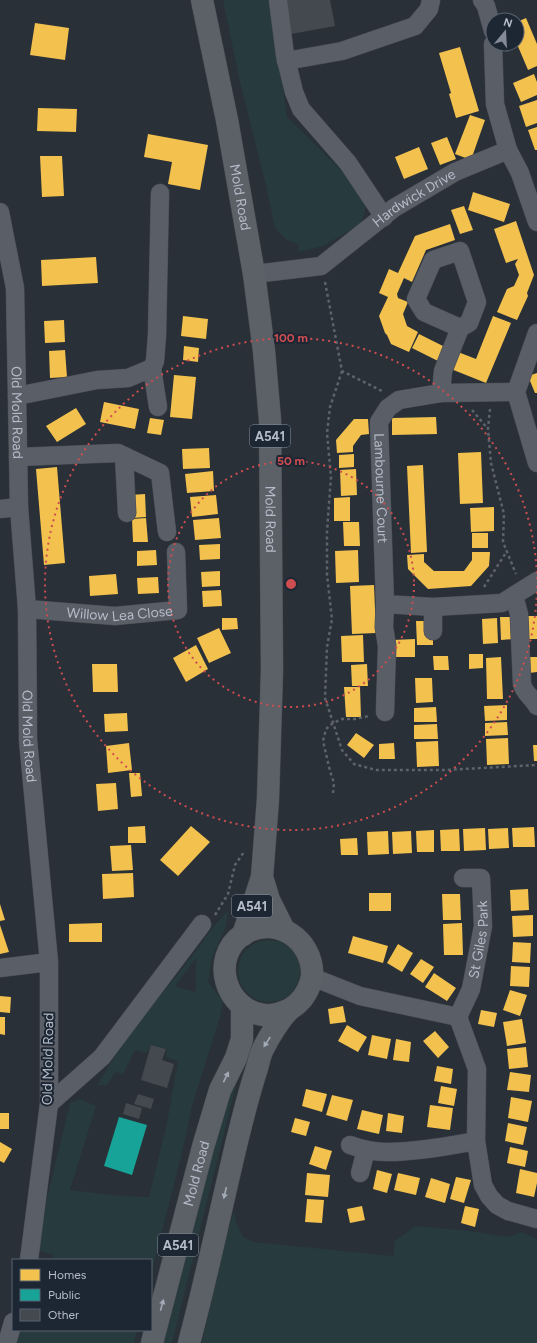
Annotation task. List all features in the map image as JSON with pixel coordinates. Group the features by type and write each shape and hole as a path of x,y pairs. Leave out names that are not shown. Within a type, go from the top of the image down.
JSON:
{"main road":[{"name":"Mold Road","path":"202,0 227,120 254,274 264,351 270,420 272,670 268,799 262,877 243,935"},
{"name":"Mold Road","path":"262,877 269,900 284,930"},
{"path":"270,927 284,930 296,937 306,948 311,962 312,977 308,990 300,1002 288,1010 277,1014 265,1015 252,1012 242,1006 232,996 226,984 224,970 226,956 233,944 243,935 256,928 270,927"},
{"name":"Mold Road","path":"152,1343 203,1147 220,1090 236,1058 242,1039 242,1006"},
{"name":"A541","path":"189,1343 253,1078 263,1048 288,1010"}],"street":[{"path":"278,0 286,61 294,92 301,109 348,163 384,217"},
{"path":"286,61 342,51 415,26 428,9 431,0"},
{"path":"482,0 488,12"},
{"path":"493,52 495,104 508,150 520,173 537,222"},
{"name":"Hardwick Drive","path":"321,266 394,208 456,172 508,150"},
{"path":"158,407 152,368 155,361 157,335 160,192"},
{"name":"Old Mold Road","path":"0,212 15,288 19,507 27,609 28,740 49,962 49,1104 29,1259"},
{"path":"254,274 321,266"},
{"path":"441,393 443,371 460,328"},
{"path":"537,333 516,392 537,463"},
{"path":"17,396 97,380 128,378 152,368"},
{"path":"399,400 441,393 516,392"},
{"name":"Lambourne Court","path":"385,712 387,646 384,628 385,604 379,422 388,408 399,400"},
{"path":"18,457 118,453 160,473 167,532"},
{"path":"124,456 127,513"},
{"path":"0,509 19,507"},
{"name":"Willow Lea Close","path":"27,609 115,616 178,610 176,552"},
{"path":"385,604 433,607 502,603 524,589"},
{"path":"524,589 519,614 522,684 523,688 537,706"},
{"path":"433,607 434,631"},
{"name":"St Giles Park","path":"458,1017 471,989 483,926 481,878 463,878"},
{"path":"49,1104 102,1057 202,924"},
{"path":"0,968 49,962"},
{"path":"312,977 360,996 458,1017 477,1069 476,1141 483,1185 489,1196 497,1205 508,1211 537,1219"},
{"path":"360,1173 358,1148 386,1152 433,1148 476,1141"},
{"path":"8,1343 12,1326"}],"path":[{"path":"321,266 342,370 399,400"},
{"path":"491,392 488,429 491,463 504,514 504,542 524,589"},
{"path":"473,605 507,551"},
{"path":"333,793 334,783 323,741 326,729 333,723 342,719 355,720 385,712"},
{"path":"202,924 216,914 228,894 235,865 246,849 264,845"}],"green space":[{"path":"223,0 269,0 276,37 287,117 355,184 366,207 361,224 323,246 298,252 299,244 287,240 275,228 265,181 239,78"},
{"path":"228,910 226,926 212,958 208,982 223,1001 220,1017 192,1106 183,1149 152,1270 152,1259 52,1259 54,1254 35,1249 70,1103 80,1099 96,1106 70,1190 121,1196 149,1197 167,1123 178,1061 166,1057 167,1049 151,1045 147,1053 135,1050 123,1074 115,1072 107,1085 97,1085 135,1024 161,995 203,942 205,937","holes":["196,958 196,985 195,992 175,986"]},
{"path":"269,940 281,943 291,949 297,959 300,971 297,983 291,993 281,999 269,1002 257,999 247,993 241,983 238,971 241,959 247,949 257,943"},
{"path":"231,1084 236,1085 172,1343 159,1343"},
{"path":"234,1211 236,1223 243,1237 254,1242 393,1256 395,1241 415,1226 470,1231 508,1237 521,1232 537,1239 537,1343 202,1343 226,1238"},
{"path":"17,1331 137,1331 134,1343 14,1343"}],"building: Homes":[{"path":"526,18 537,44 537,66 528,70 520,52 525,52"},
{"path":"35,23 69,28 65,60 30,55"},
{"path":"460,47 479,111 456,118 449,94 451,93 439,53"},
{"path":"534,74 537,82 537,95 521,102 513,83"},
{"path":"537,100 537,123 526,127 519,106"},
{"path":"38,108 77,109 76,132 37,131"},
{"path":"470,115 485,120 471,160 455,154"},
{"path":"537,127 537,150 535,150 528,130"},
{"path":"148,134 208,145 200,190 168,184 172,162 144,157"},
{"path":"447,137 456,159 440,165 431,143"},
{"path":"419,147 428,169 404,179 395,157"},
{"path":"40,156 62,156 64,196 42,197"},
{"path":"473,192 510,204 504,222 468,210"},
{"path":"464,206 473,230 460,234 451,210"},
{"path":"516,221 534,275 527,293 528,296 517,320 497,312 507,289 514,286 519,275 515,264 518,259 506,263 494,229"},
{"path":"450,224 455,240 426,250 412,282 404,278 397,294 398,298 408,302 403,314 407,326 418,332 409,352 391,344 385,333 379,316 388,297 379,293 389,269 398,273 415,236"},
{"path":"96,257 98,283 42,286 41,260"},
{"path":"183,316 208,319 206,339 181,336"},
{"path":"493,316 511,323 486,383 451,369 458,352 476,359"},
{"path":"64,320 65,342 45,343 44,321"},
{"path":"419,334 447,348 440,362 412,348"},
{"path":"184,346 199,348 198,362 183,360"},
{"path":"65,350 67,377 50,378 49,351"},
{"path":"537,373 537,393 535,393 528,376"},
{"path":"174,375 196,377 192,419 170,417"},
{"path":"104,402 139,409 135,429 100,422"},
{"path":"76,408 86,424 57,442 46,426"},
{"path":"436,417 437,434 392,435 392,418"},
{"path":"150,418 164,420 161,435 147,433"},
{"path":"354,419 368,419 369,434 361,435 353,446 353,452 337,453 336,440"},
{"path":"209,448 210,468 183,469 182,449"},
{"path":"481,452 483,503 460,504 458,453"},
{"path":"354,454 354,467 339,468 339,455"},
{"path":"423,465 427,552 411,553 407,466"},
{"path":"57,467 65,563 44,565 36,469"},
{"path":"356,469 357,495 341,496 340,470"},
{"path":"213,471 214,491 187,493 185,474"},
{"path":"145,494 146,517 132,518 130,495"},
{"path":"216,495 218,514 192,517 190,497"},
{"path":"350,497 350,521 334,521 334,498"},
{"path":"494,507 494,531 471,532 470,508"},
{"path":"146,518 148,542 133,542 132,519"},
{"path":"219,518 221,538 195,540 193,520"},
{"path":"343,522 359,522 360,546 344,546"},
{"path":"472,533 488,533 488,548 472,548"},
{"path":"220,544 220,559 200,560 199,545"},
{"path":"156,550 157,565 137,566 137,551"},
{"path":"358,550 359,582 336,583 335,551"},
{"path":"472,552 490,552 489,566 471,586 428,589 408,569 407,555 424,554 424,562 434,571 464,571 472,560"},
{"path":"220,571 220,586 202,587 201,572"},
{"path":"116,574 118,594 90,596 89,576"},
{"path":"158,577 159,593 138,594 137,578"},
{"path":"374,585 376,633 352,634 350,586"},
{"path":"221,590 222,606 203,607 202,591"},
{"path":"525,616 537,616 537,639 526,639"},
{"path":"500,617 514,617 514,639 501,640"},
{"path":"222,618 237,618 238,629 222,630"},
{"path":"497,618 498,643 483,644 482,619"},
{"path":"416,621 433,621 433,645 417,645"},
{"path":"219,628 231,653 209,663 197,638"},
{"path":"363,635 364,662 342,662 341,636"},
{"path":"415,639 415,657 394,657 393,640"},
{"path":"196,645 208,669 186,682 173,658"},
{"path":"469,654 483,654 483,668 469,669"},
{"path":"433,656 448,656 449,670 434,670"},
{"path":"501,657 503,699 487,699 486,658"},
{"path":"528,657 537,657 537,672 529,673"},
{"path":"92,664 117,664 118,692 93,692"},
{"path":"367,664 368,686 352,686 351,665"},
{"path":"415,678 432,678 433,702 416,703"},
{"path":"344,687 360,687 361,717 346,717"},
{"path":"507,705 507,720 485,721 484,706"},
{"path":"436,707 437,722 414,722 414,708"},
{"path":"127,713 128,731 105,732 104,714"},
{"path":"507,722 508,735 485,736 485,723"},
{"path":"437,724 438,739 414,739 414,725"},
{"path":"356,733 374,745 364,758 347,745"},
{"path":"508,738 509,764 487,765 486,739"},
{"path":"438,741 439,766 417,767 416,742"},
{"path":"129,743 132,770 108,773 106,746"},
{"path":"394,743 395,759 379,759 379,744"},
{"path":"533,745 537,745 537,761 534,761"},
{"path":"129,773 140,773 142,796 131,797"},
{"path":"116,783 118,809 98,811 96,784"},
{"path":"145,826 146,843 128,843 128,827"},
{"path":"191,826 210,842 178,876 160,860"},
{"path":"534,827 535,847 513,847 512,828"},
{"path":"485,828 486,850 464,851 463,829"},
{"path":"508,828 509,848 489,849 488,829"},
{"path":"459,829 460,851 441,851 440,830"},
{"path":"434,830 434,852 417,852 416,831"},
{"path":"388,831 389,854 368,855 367,832"},
{"path":"411,831 412,853 393,854 392,832"},
{"path":"357,838 358,855 341,855 340,839"},
{"path":"131,845 133,870 112,871 110,846"},
{"path":"133,873 134,897 103,899 102,874"},
{"path":"528,889 529,910 511,911 510,890"},
{"path":"369,893 391,893 391,911 369,911"},
{"path":"442,894 460,894 461,920 443,920"},
{"path":"0,904 5,920 0,921"},
{"path":"533,915 533,936 513,937 512,916"},
{"path":"102,923 102,942 69,942 69,924"},
{"path":"462,923 463,955 444,955 443,924"},
{"path":"0,925 9,952 0,954"},
{"path":"353,936 388,946 383,963 348,953"},
{"path":"513,942 531,943 530,963 512,962"},
{"path":"398,944 413,953 402,972 387,963"},
{"path":"421,959 434,967 423,983 410,974"},
{"path":"511,966 530,967 529,987 510,986"},
{"path":"434,973 456,988 447,1001 425,987"},
{"path":"510,990 527,995 520,1016 503,1010"},
{"path":"0,996 11,997 10,1013 0,1012"},
{"path":"343,1006 346,1022 330,1024 328,1009"},
{"path":"481,1010 497,1013 494,1027 478,1024"},
{"path":"0,1017 5,1017 5,1035 0,1034"},
{"path":"522,1019 526,1043 507,1046 503,1022"},
{"path":"347,1025 367,1037 358,1052 338,1041"},
{"path":"435,1031 449,1047 438,1058 423,1041"},
{"path":"372,1035 391,1039 387,1059 368,1055"},
{"path":"396,1039 411,1042 409,1062 393,1060"},
{"path":"526,1047 528,1067 509,1069 507,1049"},
{"path":"437,1066 453,1069 451,1084 434,1081"},
{"path":"510,1072 531,1075 529,1092 507,1090"},
{"path":"441,1086 457,1089 454,1106 438,1103"},
{"path":"306,1089 327,1094 322,1112 302,1106"},
{"path":"332,1095 353,1100 347,1121 326,1115"},
{"path":"511,1097 532,1101 528,1122 508,1118"},
{"path":"430,1105 453,1108 450,1130 427,1127"},
{"path":"362,1110 383,1115 379,1134 357,1129"},
{"path":"0,1113 9,1113 9,1129 0,1129"},
{"path":"388,1113 404,1116 402,1133 386,1131"},
{"path":"295,1118 310,1122 306,1136 291,1132"},
{"path":"508,1123 527,1127 523,1145 505,1141"},
{"path":"0,1142 12,1149 4,1163 0,1161"},
{"path":"315,1146 332,1151 326,1170 309,1164"},
{"path":"510,1147 528,1151 525,1167 507,1163"},
{"path":"520,1169 537,1173 537,1183 534,1197 516,1193"},
{"path":"377,1170 392,1174 387,1193 373,1189"},
{"path":"307,1173 330,1175 328,1197 305,1195"},
{"path":"398,1173 420,1178 416,1195 394,1190"},
{"path":"456,1177 471,1180 464,1203 450,1199"},
{"path":"431,1178 450,1184 445,1203 425,1197"},
{"path":"307,1199 324,1200 322,1223 305,1222"},
{"path":"362,1206 365,1220 350,1223 347,1209"},
{"path":"465,1206 479,1209 475,1227 461,1223"}],"building: Public":[{"path":"119,1117 147,1125 132,1175 104,1166"}],"building: Other":[{"path":"285,0 330,0 335,26 291,34"},
{"path":"151,1045 166,1049 162,1060 174,1064 167,1088 141,1080"},
{"path":"138,1094 154,1099 151,1109 134,1104"},
{"path":"126,1103 142,1108 139,1119 123,1114"}]}
